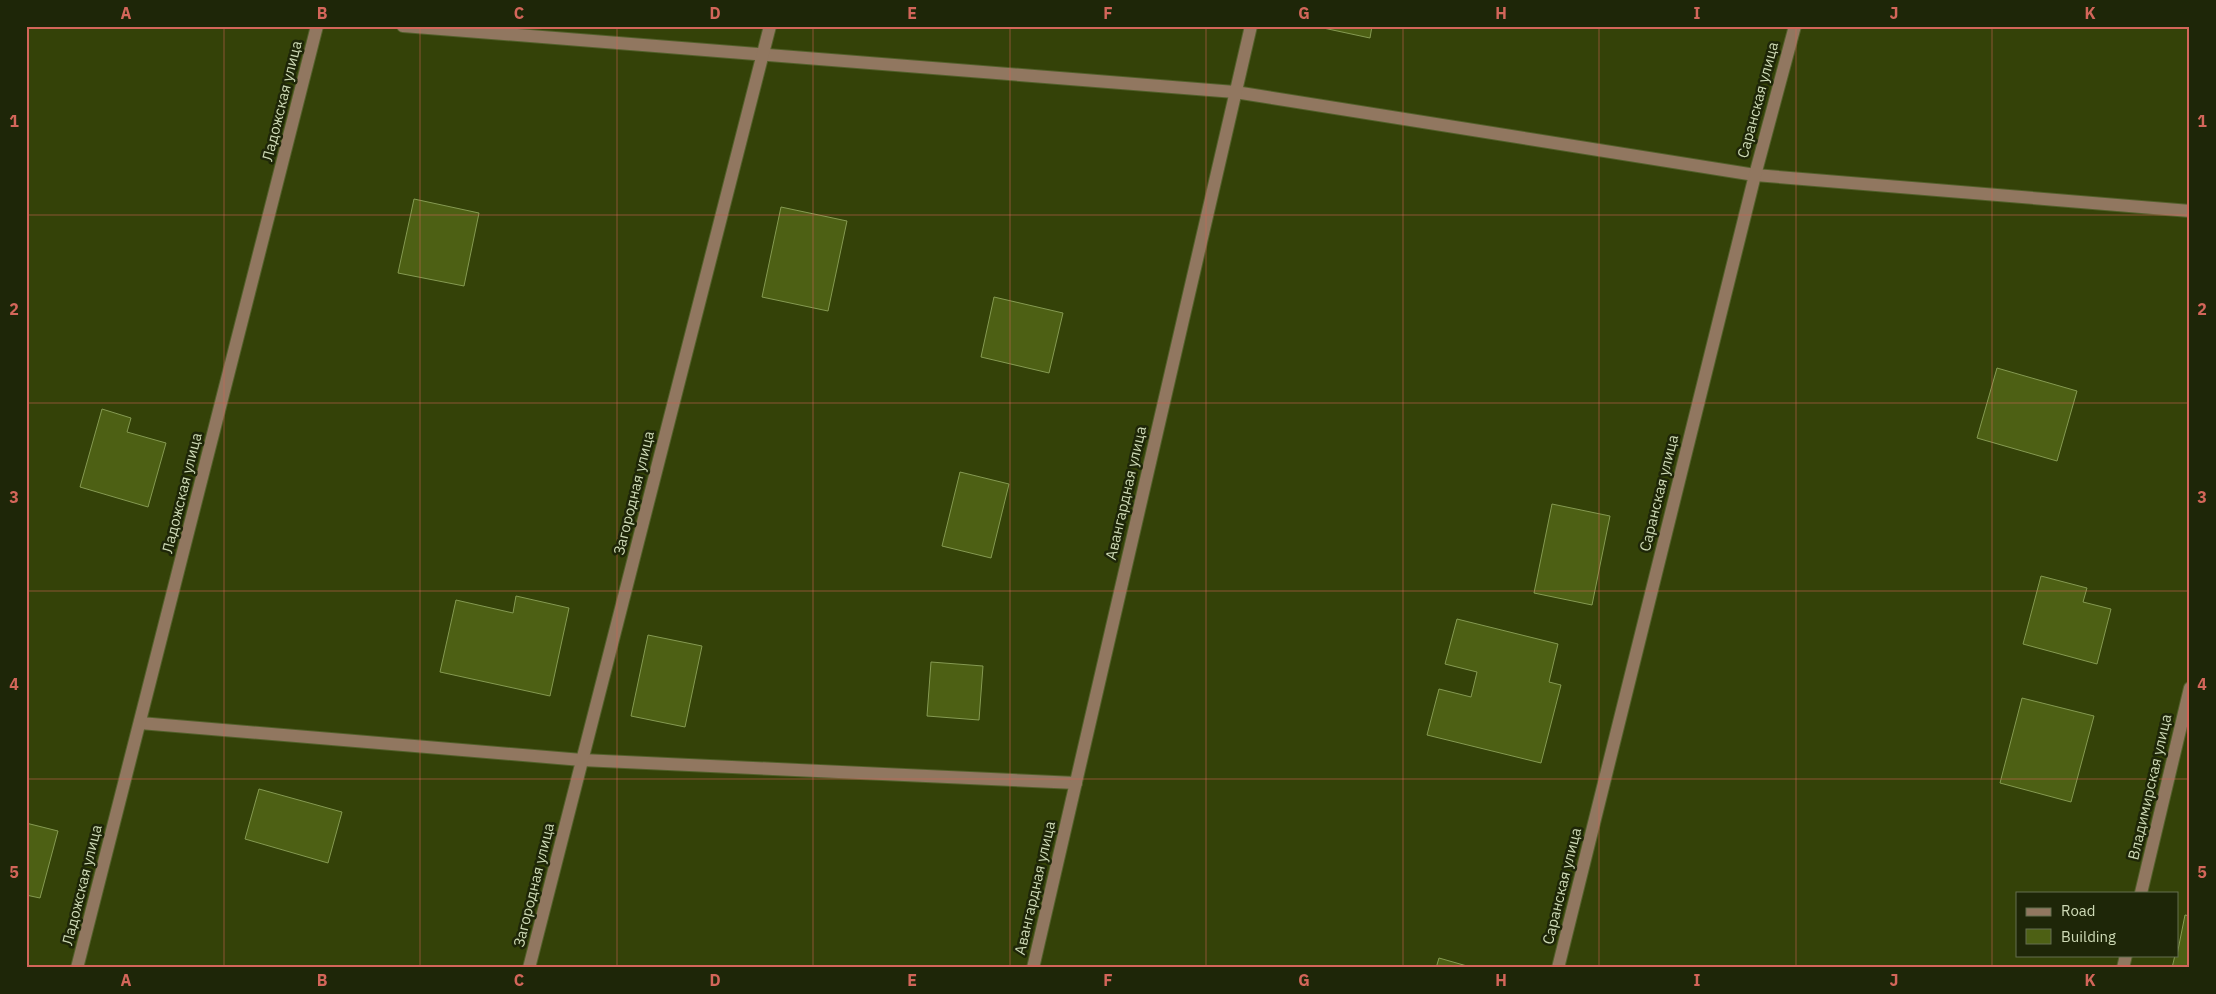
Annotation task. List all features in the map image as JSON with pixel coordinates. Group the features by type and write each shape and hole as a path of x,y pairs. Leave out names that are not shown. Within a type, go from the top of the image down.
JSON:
{"street":[{"name":"Ладожская улица","path":"77,968 317,26"},
{"path":"403,26 1235,92 1755,175 2190,211"},
{"name":"Загородная улица","path":"529,968 770,26"},
{"name":"Авангардная улица","path":"1033,968 1250,26"},
{"name":"Саранская улица","path":"1558,968 1755,175 1795,26"},
{"name":"Владимирская улица","path":"2141,892 2190,688"},
{"path":"140,723 582,760 1076,783"}],"building":[{"path":"1314,26 1372,26 1370,38"},
{"path":"414,199 479,213 464,286 398,273"},
{"path":"781,207 847,221 828,311 762,297"},
{"path":"994,297 1063,313 1049,373 981,357"},
{"path":"1997,368 2077,391 2057,461 1977,438"},
{"path":"102,409 131,418 127,432 166,443 148,507 80,487"},
{"path":"960,472 1009,484 991,558 942,546"},
{"path":"1552,504 1610,516 1592,605 1534,593"},
{"path":"2041,576 2087,588 2083,602 2111,609 2097,664 2023,644"},
{"path":"516,596 569,608 550,696 440,672 456,600 513,613"},
{"path":"1457,619 1558,644 1549,682 1561,685 1541,763 1427,735 1439,689 1471,697 1477,672 1445,664"},
{"path":"648,635 702,646 685,727 631,716"},
{"path":"931,662 983,666 979,720 927,716"},
{"path":"2022,698 2094,716 2071,802 2000,783"},
{"path":"259,789 342,812 328,863 245,839"},
{"path":"26,823 58,831 40,898 26,895"},
{"path":"2185,915 2190,916 2190,968 2172,968 2175,956 2178,956"},
{"path":"1439,958 1474,968 1436,968"}]}
